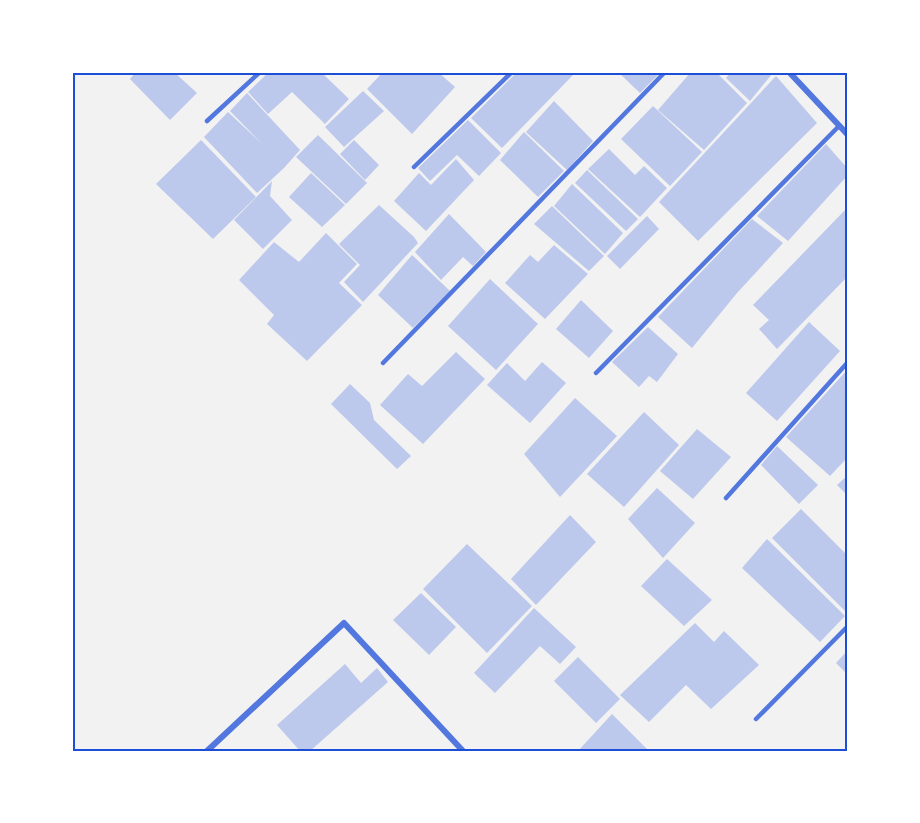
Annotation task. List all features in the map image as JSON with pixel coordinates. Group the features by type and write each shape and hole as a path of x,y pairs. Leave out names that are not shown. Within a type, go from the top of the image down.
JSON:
{"street":[{"path":"789,72 848,135"},
{"path":"207,751 344,623 463,751"}],"lane":[{"path":"207,121 260,72"},
{"path":"414,167 512,72"},
{"path":"383,363 665,72"},
{"path":"596,373 840,126"},
{"path":"726,498 848,362"},
{"path":"756,719 848,626"}],"building":[{"path":"136,72 174,72 197,93 170,120 130,79"},
{"path":"269,72 321,72 349,99 325,124 292,92 268,114 248,92"},
{"path":"383,72 438,72 455,87 412,134 367,89"},
{"path":"517,72 576,72 502,148 471,118"},
{"path":"618,72 661,72 640,93"},
{"path":"691,72 716,72 747,103 704,150 658,110"},
{"path":"731,72 770,72 772,74 750,101 726,78"},
{"path":"776,76 817,123 698,241 659,202"},
{"path":"363,91 384,111 344,147 325,127"},
{"path":"247,93 300,150 257,193 204,137 228,112 262,144 230,111"},
{"path":"554,101 593,141 567,170 526,132"},
{"path":"653,106 702,152 670,186 621,139"},
{"path":"468,120 501,153 479,176 457,155 430,181 418,168"},
{"path":"524,132 564,171 538,197 500,160"},
{"path":"318,135 367,183 346,204 296,157"},
{"path":"201,140 256,197 213,239 156,184"},
{"path":"354,140 379,165 365,180 340,154"},
{"path":"826,144 848,169 848,175 788,241 757,216"},
{"path":"609,149 635,175 644,166 667,188 640,217 588,169"},
{"path":"456,159 474,180 426,231 394,201 419,173 431,185"},
{"path":"587,170 638,219 626,231 575,183"},
{"path":"311,173 345,205 322,227 289,197"},
{"path":"272,181 270,196 292,220 263,249 234,220"},
{"path":"572,184 623,233 605,254 554,206"},
{"path":"379,205 418,243 363,302 344,282 360,265 339,244"},
{"path":"552,206 604,256 589,271 534,224"},
{"path":"846,209 848,210 848,276 777,349 759,329 769,320 753,305"},
{"path":"449,214 486,252 473,266 463,257 441,280 415,252"},
{"path":"647,216 659,229 620,269 607,256"},
{"path":"752,219 783,243 737,293 692,348 658,317"},
{"path":"326,233 357,264 339,283 362,305 307,361 267,324 274,315 239,280 274,242 299,262"},
{"path":"554,245 588,274 545,319 505,283 530,255 538,262"},
{"path":"412,255 450,291 413,328 378,295"},
{"path":"490,279 538,324 496,370 448,326"},
{"path":"581,300 613,331 589,358 556,329"},
{"path":"809,322 840,351 777,421 746,393"},
{"path":"648,327 678,354 657,382 649,376 639,387 612,362"},
{"path":"456,352 485,379 423,444 380,405 408,374 422,386"},
{"path":"542,362 566,383 530,423 487,385 507,363 525,381"},
{"path":"848,369 848,457 830,476 786,437"},
{"path":"350,384 370,403 374,420 411,456 397,469 331,404"},
{"path":"575,398 617,436 560,497 524,454"},
{"path":"644,412 679,445 624,507 587,474"},
{"path":"697,429 731,457 693,499 660,471"},
{"path":"777,446 818,485 799,504 761,465"},
{"path":"848,475 848,496 837,485"},
{"path":"657,488 695,523 663,558 628,519"},
{"path":"801,509 848,556 848,608 845,611 772,538"},
{"path":"570,515 596,542 536,605 511,579"},
{"path":"767,539 845,616 820,642 742,568"},
{"path":"467,544 532,606 487,653 423,589"},
{"path":"667,559 712,600 684,626 641,586"},
{"path":"421,593 456,627 429,655 393,620"},
{"path":"534,608 576,647 560,664 540,646 495,693 474,673"},
{"path":"695,623 714,642 724,631 759,665 711,709 686,685 649,722 620,695"},
{"path":"848,650 848,675 836,663"},
{"path":"578,657 620,699 596,723 554,681"},
{"path":"345,664 361,683 377,668 388,682 310,751 300,751 277,725"},
{"path":"612,714 649,751 578,751"}]}
